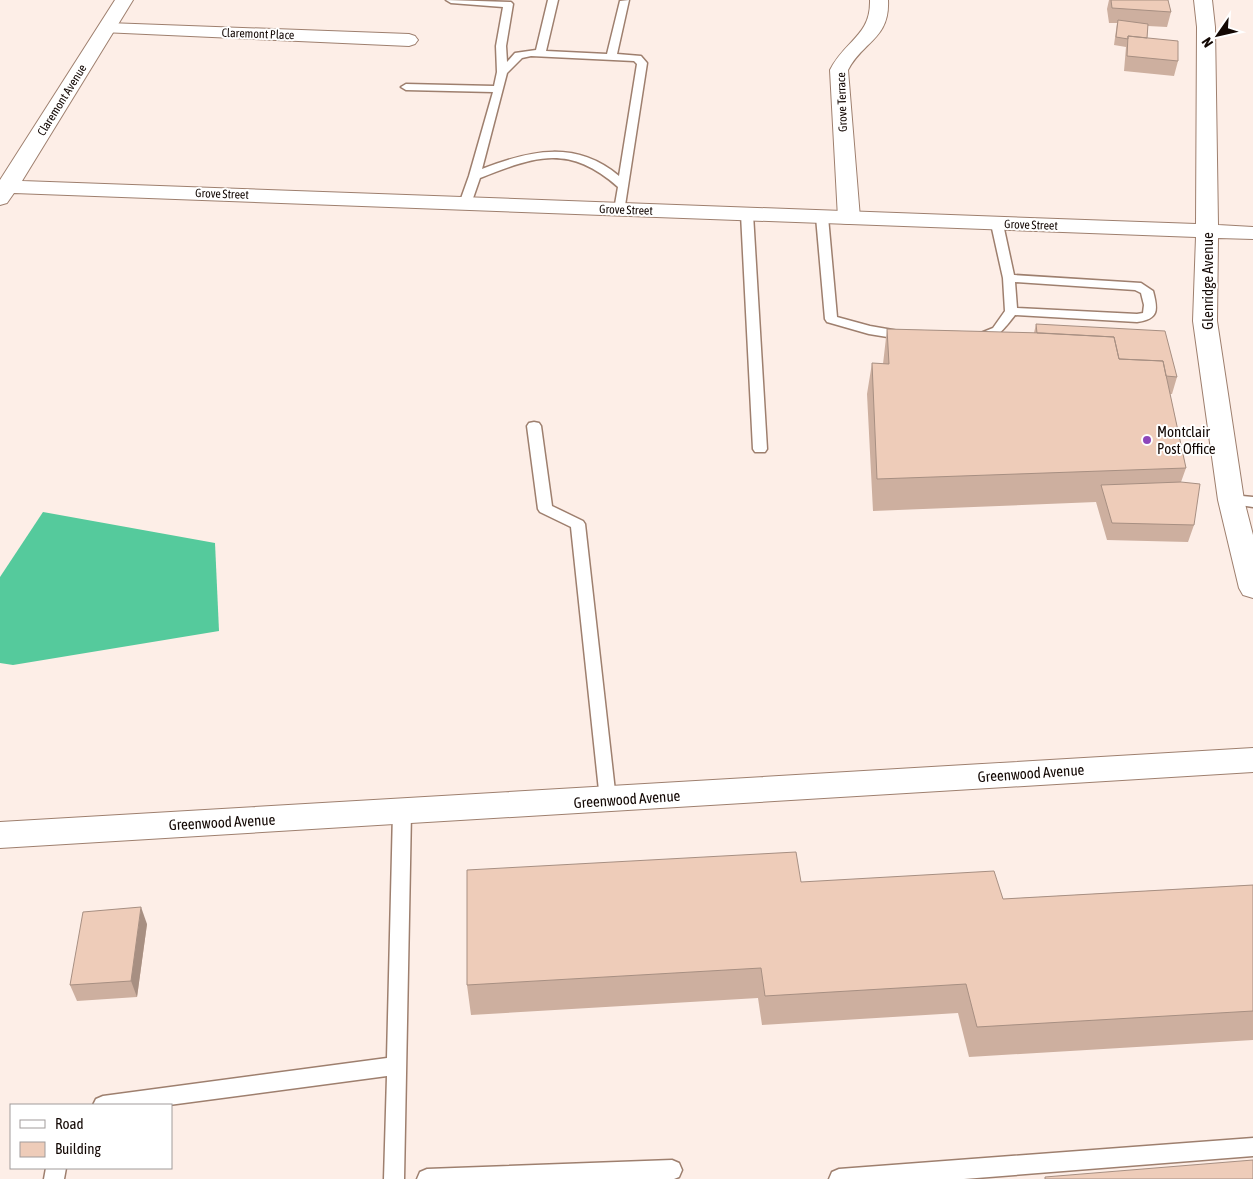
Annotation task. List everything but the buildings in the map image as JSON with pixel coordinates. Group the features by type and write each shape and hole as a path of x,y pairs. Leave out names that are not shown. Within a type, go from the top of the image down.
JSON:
{"street":[{"name":"Claremont Avenue","path":"3,190 108,28 124,0"},
{"name":"Grove Terrace","path":"850,218 839,70 849,54 874,31 880,14 879,0"},
{"name":"Glenridge Avenue","path":"1203,0 1206,27 1208,232 1205,321 1242,501 1253,588"},
{"name":"Claremont Place","path":"108,28 409,40"},
{"name":"Grove Street","path":"3,190 465,204 1253,233"},
{"name":"Greenwood Avenue","path":"0,835 1253,760"}],"lane":[{"path":"451,0 508,4 501,46 502,72 500,89 476,176 465,204"},
{"path":"540,53 553,0"},
{"path":"610,57 625,1"},
{"path":"502,72 519,55 540,53 637,58 642,63 620,210"},
{"path":"406,87 500,89"},
{"path":"476,176 508,163 538,156 571,156 598,166 624,186"},
{"path":"747,214 760,448"},
{"path":"822,217 831,318 869,330 916,338"},
{"path":"964,340 974,340 997,331 1011,311 1009,278 997,224"},
{"path":"1009,278 1136,286 1147,291 1151,309 1149,315 1144,318 1011,311"},
{"path":"534,426 545,509 578,524 608,800"},
{"path":"394,1179 402,812"},
{"path":"111,1104 396,1066"},
{"path":"839,1179 1253,1147"},
{"path":"427,1179 672,1170"}],"green space":[{"path":"43,512 215,543 219,631 13,665 0,663 0,577"}],"place":[{"name":"Montclair Post Office","path":"1147,440"}]}
